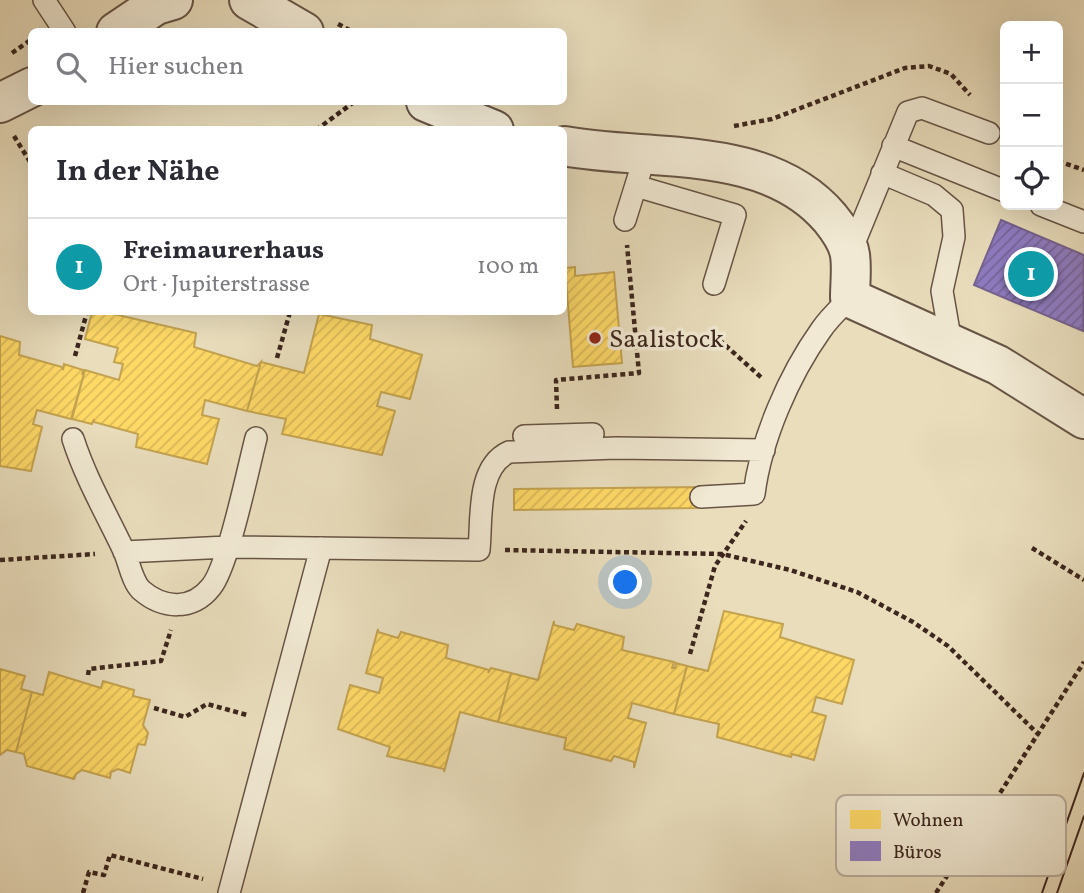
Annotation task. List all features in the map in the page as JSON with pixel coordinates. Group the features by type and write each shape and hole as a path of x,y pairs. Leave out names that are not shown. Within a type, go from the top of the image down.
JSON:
{"street":[{"path":"122,28 156,5 173,0"},
{"path":"248,0 297,28"},
{"path":"0,103 28,89"},
{"path":"433,105 484,126"},
{"path":"567,147 640,171 727,164 778,180 811,199 838,228 850,254 849,298 951,343 1021,378 1084,419"}],"lane":[{"path":"44,0 62,28"},
{"path":"850,254 905,116 918,107 989,134"},
{"path":"893,146 1000,189"},
{"path":"625,220 640,171 734,215 714,284"},
{"path":"882,173 934,195 952,209 954,237 942,291 951,343"},
{"path":"1054,210 1084,222"},
{"path":"701,497 754,494 766,443 793,380 821,329 849,298"},
{"path":"124,552 227,547 479,550 488,469 500,449 526,435 766,443"},
{"path":"72,439 86,478 124,552 139,588 158,602 178,606 195,601 213,586 227,547 256,438"},
{"path":"230,890 321,548"}],"path":[{"path":"9,55 28,42"},
{"path":"727,128 772,119 905,68 929,66 951,74 965,87 989,134"},
{"path":"321,126 350,105"},
{"path":"1063,163 1084,170"},
{"path":"556,380 639,373 625,220"},
{"path":"75,356 86,315"},
{"path":"277,358 289,315"},
{"path":"636,344 715,336 759,376"},
{"path":"1032,548 1084,580"},
{"path":"479,550 722,554 790,570 857,592 885,606 948,646 1039,735"},
{"path":"0,560 124,552"},
{"path":"690,654 710,578 722,554"},
{"path":"88,675 89,669 161,661 178,606"},
{"path":"1000,795 1084,662"},
{"path":"154,708 185,717 206,704 275,723"},
{"path":"83,893 89,872 103,876 110,855 230,890"},
{"path":"936,893 947,876"}],"building: Wohnen":[{"name":"Saalistock","path":"575,267 575,276 614,272 622,363 573,367 567,268"},
{"path":"91,315 118,315 196,333 194,347 257,366 261,362 247,411 205,400 202,415 219,419 207,464 136,447 138,434 94,422 94,419 92,424 72,419 85,370 119,380 123,364 114,362 118,348 85,339"},
{"path":"319,315 372,325 370,339 422,355 410,399 381,392 377,406 395,411 382,455 282,434 286,419 247,411 261,362 304,373"},
{"path":"0,336 20,342 19,355 62,367 63,370 64,364 83,370 82,375 85,370 71,419 37,410 33,424 42,427 31,471 0,466"},
{"path":"701,487 700,508 514,510 514,489"},
{"path":"724,611 783,624 780,637 854,660 842,704 816,697 812,712 826,716 814,760 792,754 791,757 717,737 719,724 674,714 687,666 708,671"},
{"path":"554,621 554,625 574,630 577,624 624,637 622,650 674,662 672,668 675,668 676,663 687,666 674,714 632,703 628,718 646,723 634,768 634,762 614,756 611,761 564,749 566,738 498,722 511,673 538,680"},
{"path":"378,629 378,632 398,638 401,632 448,645 446,658 489,670 488,673 491,668 511,673 498,722 460,712 444,772 444,769 387,756 390,747 338,729 350,685 379,693 383,678 366,673"},
{"path":"0,669 25,676 21,689 32,692 16,752 7,750 0,755"},
{"path":"49,672 101,688 103,681 134,690 133,696 150,700 143,725 148,733 145,745 138,744 130,773 118,769 111,772 110,778 82,770 74,779 27,766 24,754 16,752 32,692 43,695"}],"building: Büros":[{"path":"1001,220 1084,255 1083,331 974,285"}],"tram line":[{"path":"1066,824 1084,773"},
{"path":"1066,867 1084,816"},
{"path":"1042,893 1048,876"},
{"path":"1057,893 1063,876"}],"place":[{"name":"Freimaurerhaus","path":"1031,274"},
{"name":"Saalistock","path":"595,338"}]}
